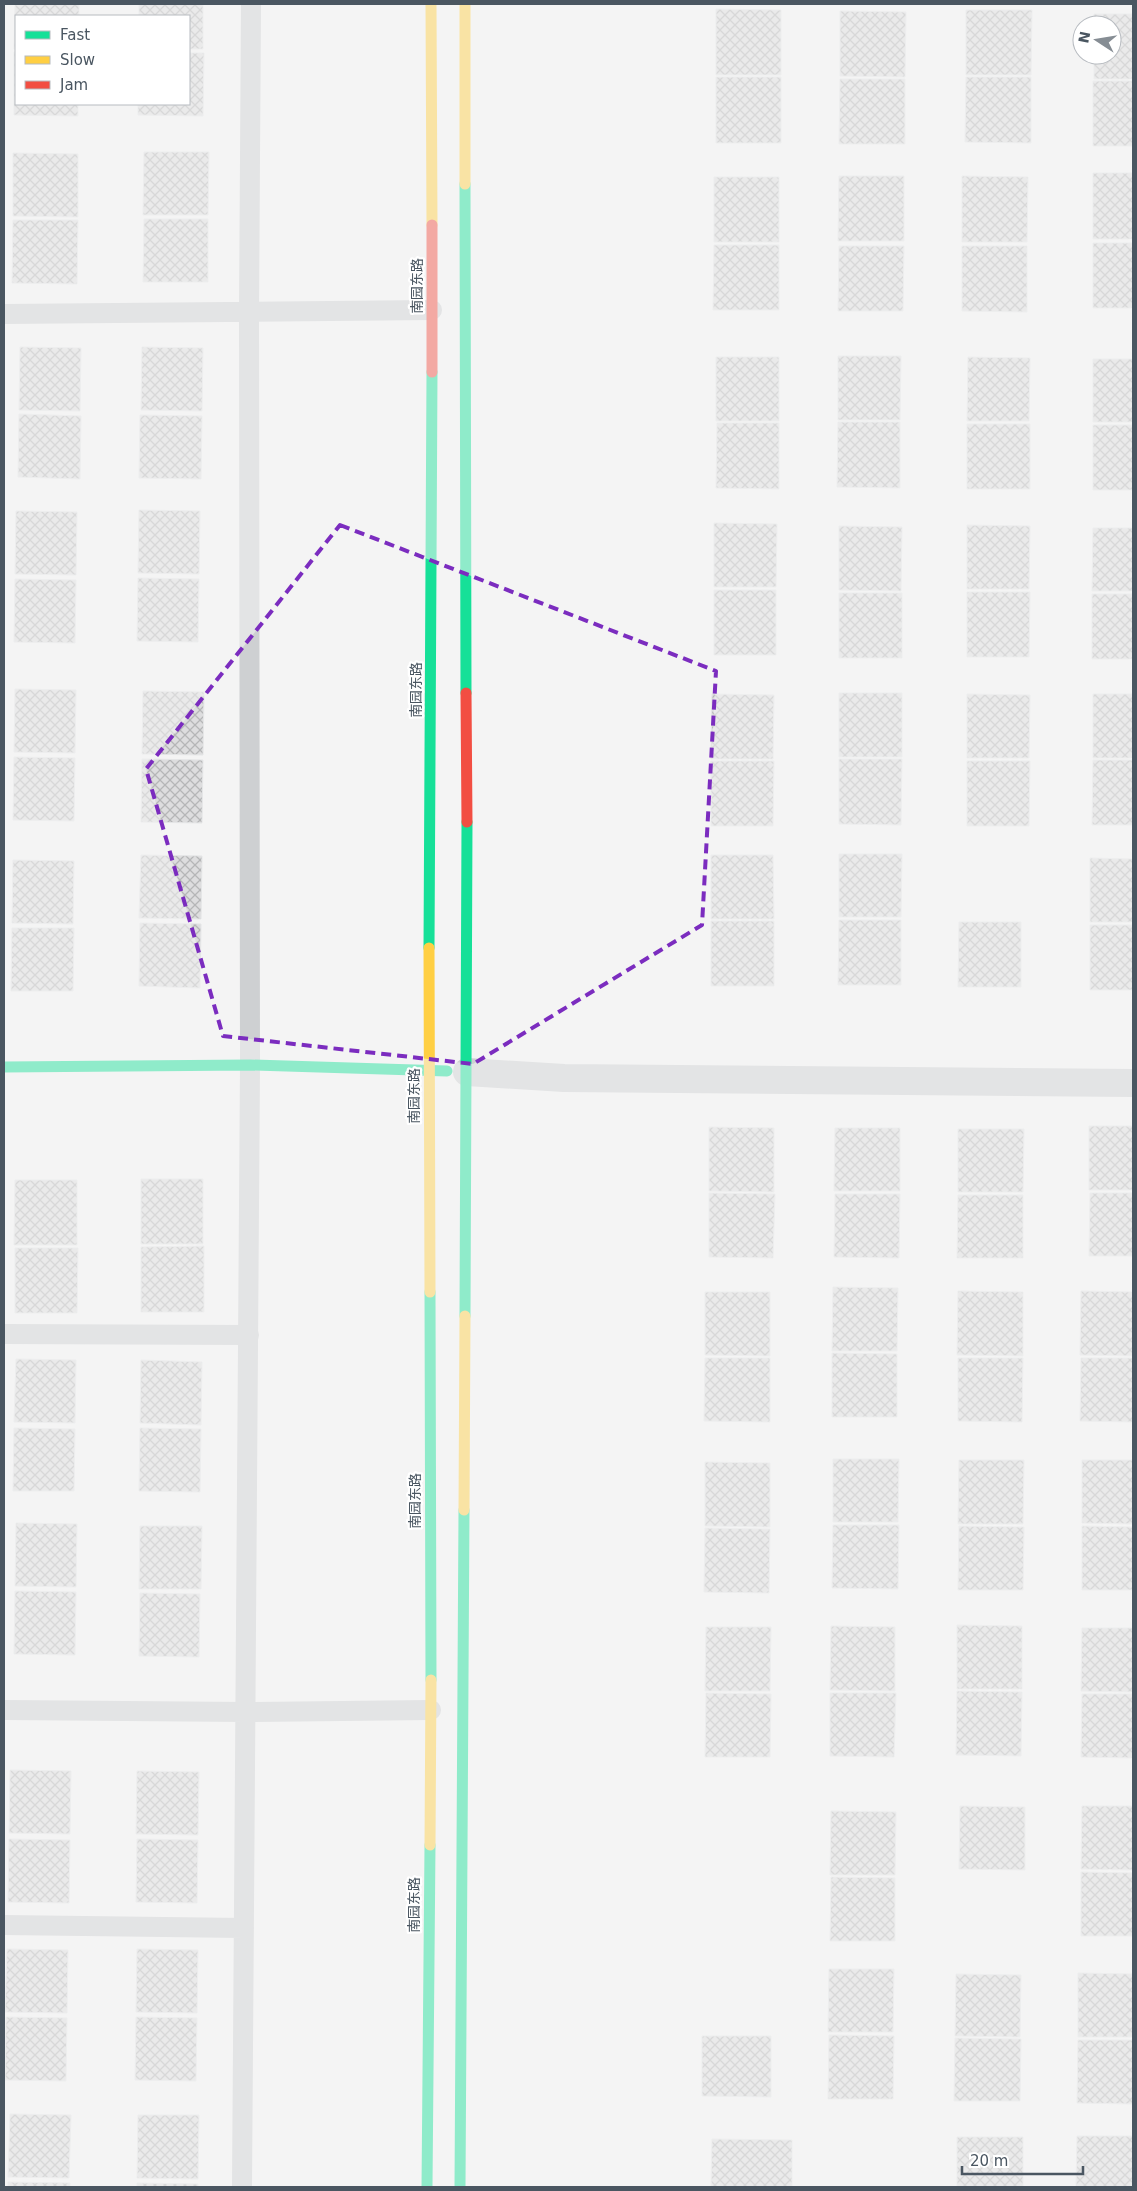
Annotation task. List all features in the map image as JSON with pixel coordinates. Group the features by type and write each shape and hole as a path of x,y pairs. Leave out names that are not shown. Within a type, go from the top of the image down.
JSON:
{"main road":[{"name":"南园东路","path":"427,2187 431,1710 429,1070 432,310 431,4"},
{"path":"460,2187 467,1072 465,4"},
{"path":"4,1067 250,1065 467,1072"}],"street":[{"path":"467,1072 564,1078 1133,1083"}],"lane":[{"path":"242,2187 250,1065 249,312 251,4"},
{"path":"4,314 432,310"},
{"path":"4,1334 248,1335"},
{"path":"4,1710 246,1712 431,1710"},
{"path":"4,1925 244,1928"}],"highlighted area":[{"path":"340,525 716,671 702,925 473,1064 223,1036 146,769"}],"building":[{"path":"15,4 79,4 79,15 15,15 14,49"},
{"path":"139,4 203,4 203,49 190,49 190,15 139,15"},
{"path":"716,9 781,10 781,75 716,75"},
{"path":"966,10 1032,10 1031,75 966,75"},
{"path":"840,11 906,12 905,77 840,76"},
{"path":"1133,14 1133,79 1094,79 1094,65 1122,65 1122,15 1094,15"},
{"path":"14,52 15,105 78,105 78,116 14,115"},
{"path":"190,53 204,53 203,116 138,115 138,105 190,105"},
{"path":"716,77 781,77 781,143 716,143"},
{"path":"966,77 1031,77 1031,143 965,142"},
{"path":"840,79 905,79 905,144 839,144"},
{"path":"1093,81 1133,81 1133,146 1093,146"},
{"path":"144,152 209,152 208,215 143,215"},
{"path":"13,153 78,154 78,217 13,216"},
{"path":"1093,173 1133,173 1133,239 1093,239"},
{"path":"839,176 904,176 904,241 838,241"},
{"path":"962,176 1028,177 1027,242 962,242"},
{"path":"714,177 779,177 779,242 714,242"},
{"path":"144,219 208,219 208,282 143,282"},
{"path":"13,220 78,220 77,284 12,283"},
{"path":"1093,243 1133,243 1133,308 1093,308"},
{"path":"714,245 779,245 779,310 713,310"},
{"path":"839,246 904,246 903,311 838,311"},
{"path":"962,246 1027,246 1027,312 962,311"},
{"path":"20,347 81,348 80,411 19,410"},
{"path":"142,347 203,348 202,411 141,410"},
{"path":"838,356 901,356 900,420 838,420"},
{"path":"716,357 779,357 779,421 716,421"},
{"path":"968,357 1030,358 1029,421 967,421"},
{"path":"1093,359 1133,359 1133,422 1093,422"},
{"path":"19,414 81,416 80,479 18,477"},
{"path":"140,415 202,416 201,479 139,478"},
{"path":"838,422 900,422 900,488 837,487"},
{"path":"717,423 779,423 779,489 716,488"},
{"path":"967,424 1030,424 1030,489 967,489"},
{"path":"1093,425 1133,425 1133,490 1093,490"},
{"path":"139,510 200,511 199,574 138,573"},
{"path":"16,511 77,512 76,575 15,574"},
{"path":"714,523 777,524 776,587 714,587"},
{"path":"967,525 1030,526 1029,589 967,589"},
{"path":"839,526 902,527 901,591 839,590"},
{"path":"1093,528 1133,528 1133,591 1092,591"},
{"path":"138,578 199,579 198,642 137,641"},
{"path":"15,579 76,580 75,643 14,642"},
{"path":"714,590 776,590 776,655 714,655"},
{"path":"967,592 1030,592 1029,657 967,657"},
{"path":"839,593 902,593 902,658 839,658"},
{"path":"1092,594 1133,594 1133,659 1092,659"},
{"path":"15,689 76,690 75,753 14,752"},
{"path":"143,691 204,692 203,755 142,754"},
{"path":"839,693 902,693 902,757 839,757"},
{"path":"712,694 774,695 773,759 711,759"},
{"path":"967,694 1030,695 1029,758 967,758"},
{"path":"1093,694 1133,694 1133,758 1093,758"},
{"path":"14,757 75,758 74,821 13,820"},
{"path":"142,759 203,760 202,823 141,822"},
{"path":"839,759 902,759 901,825 839,824"},
{"path":"1093,760 1133,760 1133,825 1092,825"},
{"path":"711,761 774,761 773,826 711,826"},
{"path":"967,761 1030,761 1029,826 967,826"},
{"path":"839,854 902,854 901,917 839,917"},
{"path":"141,855 202,856 201,919 139,918"},
{"path":"711,855 773,855 774,919 711,919"},
{"path":"1090,858 1133,859 1133,922 1090,922"},
{"path":"13,860 74,861 73,924 12,923"},
{"path":"839,920 901,920 901,985 838,985"},
{"path":"711,921 774,921 774,986 711,986"},
{"path":"959,922 1021,922 1021,987 958,987"},
{"path":"140,923 201,924 200,988 139,986"},
{"path":"1090,925 1133,925 1133,990 1090,990"},
{"path":"12,928 74,928 73,991 11,991"},
{"path":"1089,1126 1133,1126 1133,1190 1089,1190"},
{"path":"709,1127 774,1128 774,1192 709,1191"},
{"path":"835,1128 900,1128 900,1191 834,1191"},
{"path":"958,1129 1024,1129 1023,1192 958,1192"},
{"path":"141,1179 203,1179 203,1244 141,1244"},
{"path":"15,1180 77,1180 77,1245 14,1245"},
{"path":"709,1193 775,1194 773,1258 709,1257"},
{"path":"1090,1193 1133,1193 1133,1256 1089,1256"},
{"path":"835,1194 900,1194 899,1258 834,1257"},
{"path":"958,1195 1023,1195 1023,1258 957,1258"},
{"path":"204,1246 204,1312 141,1312 141,1247"},
{"path":"15,1248 78,1248 77,1313 15,1313"},
{"path":"833,1287 898,1288 897,1351 832,1351"},
{"path":"958,1291 1023,1292 1023,1356 957,1355"},
{"path":"1081,1291 1133,1292 1133,1356 1080,1355"},
{"path":"705,1292 770,1292 770,1356 705,1355"},
{"path":"832,1353 897,1354 897,1417 832,1417"},
{"path":"705,1358 770,1358 770,1422 704,1421"},
{"path":"958,1358 1023,1358 1022,1422 958,1421"},
{"path":"1081,1358 1133,1358 1133,1422 1080,1421"},
{"path":"16,1359 76,1360 75,1423 14,1422"},
{"path":"141,1360 202,1362 201,1425 140,1423"},
{"path":"14,1428 75,1429 74,1491 13,1491"},
{"path":"140,1428 201,1429 200,1492 139,1491"},
{"path":"833,1459 899,1459 898,1522 833,1522"},
{"path":"959,1460 1024,1460 1023,1524 958,1524"},
{"path":"1082,1460 1133,1460 1133,1524 1082,1523"},
{"path":"705,1462 770,1463 770,1527 705,1526"},
{"path":"16,1523 77,1524 76,1587 15,1586"},
{"path":"833,1525 899,1525 898,1589 832,1588"},
{"path":"140,1526 202,1526 201,1589 139,1589"},
{"path":"959,1526 1024,1527 1023,1590 958,1590"},
{"path":"1082,1526 1133,1527 1133,1590 1082,1590"},
{"path":"705,1528 770,1529 769,1593 704,1592"},
{"path":"15,1591 76,1592 75,1655 14,1654"},
{"path":"140,1593 200,1594 199,1657 139,1656"},
{"path":"957,1625 1022,1626 1022,1689 957,1689"},
{"path":"831,1626 895,1627 895,1691 830,1690"},
{"path":"706,1627 771,1627 770,1691 705,1691"},
{"path":"1082,1628 1133,1628 1133,1692 1081,1691"},
{"path":"957,1691 1022,1692 1021,1756 956,1755"},
{"path":"706,1693 771,1694 770,1757 705,1757"},
{"path":"830,1693 896,1693 894,1757 830,1756"},
{"path":"1082,1694 1133,1694 1133,1758 1081,1757"},
{"path":"10,1770 71,1771 70,1834 9,1833"},
{"path":"137,1771 199,1772 198,1835 136,1834"},
{"path":"960,1806 1025,1807 1025,1870 959,1869"},
{"path":"1082,1806 1133,1806 1133,1870 1081,1869"},
{"path":"831,1811 896,1812 895,1875 830,1875"},
{"path":"9,1839 70,1840 69,1903 8,1902"},
{"path":"137,1839 198,1840 197,1903 136,1902"},
{"path":"1081,1872 1133,1873 1133,1936 1081,1936"},
{"path":"831,1877 895,1878 895,1941 830,1941"},
{"path":"7,1949 68,1950 67,2013 5,2012"},
{"path":"137,1949 198,1950 197,2013 136,2012"},
{"path":"829,1969 894,1969 893,2032 828,2032"},
{"path":"1078,1973 1133,1974 1133,2037 1078,2037"},
{"path":"956,1974 1021,1975 1020,2037 955,2036"},
{"path":"6,2017 67,2018 66,2081 5,2080"},
{"path":"136,2017 197,2018 196,2081 135,2080"},
{"path":"829,2035 894,2036 893,2099 828,2099"},
{"path":"702,2036 771,2036 771,2097 702,2096"},
{"path":"955,2038 1021,2039 1020,2101 954,2101"},
{"path":"1078,2040 1133,2040 1133,2104 1077,2103"},
{"path":"10,2114 71,2115 69,2178 8,2177"},
{"path":"138,2115 199,2115 198,2179 137,2178"},
{"path":"1077,2136 1133,2136 1133,2187 1076,2187"},
{"path":"957,2137 1023,2137 1023,2187 957,2187"},
{"path":"712,2139 792,2140 792,2187 711,2187"},
{"path":"8,2182 70,2183 70,2187 8,2187"},
{"path":"137,2183 198,2184 198,2187 137,2187"}],"traffic: fast":[{"path":"465,184 466,693"},
{"path":"429,948 432,372"},
{"path":"465,1316 467,822"},
{"path":"4,1067 250,1065 447,1071"},
{"path":"430,1292 431,1680"},
{"path":"460,2187 464,1510"},
{"path":"427,2187 430,1845"}],"traffic: slow":[{"path":"431,4 432,225"},
{"path":"465,4 465,184"},
{"path":"429,948 430,1292"},
{"path":"464,1510 465,1316"},
{"path":"430,1845 431,1680"}],"traffic: jam":[{"path":"432,225 432,372"},
{"path":"466,693 467,822"}]}
